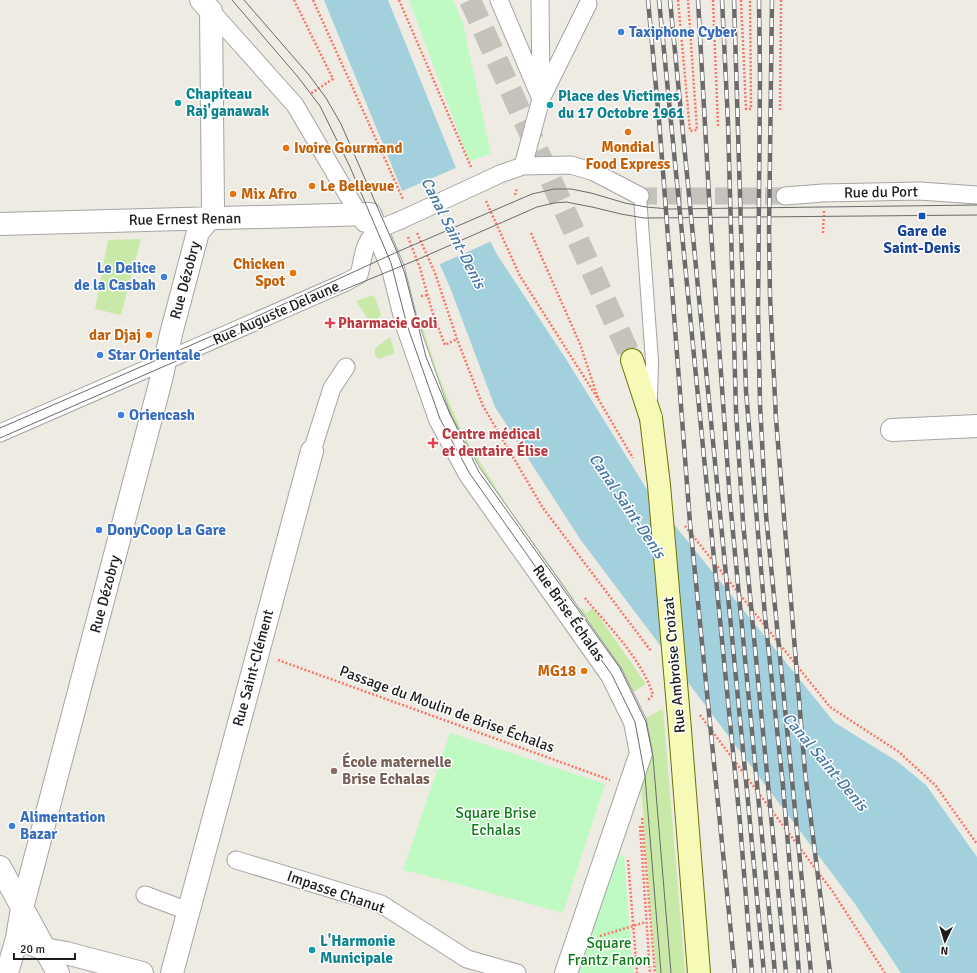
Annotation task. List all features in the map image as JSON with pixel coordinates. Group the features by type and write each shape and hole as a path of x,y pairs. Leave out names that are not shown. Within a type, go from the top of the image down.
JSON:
{"main road":[{"name":"Rue Ambroise Croizat","path":"632,360 651,418 659,485 699,973"}],"street":[{"path":"499,0 541,99"},
{"path":"540,0 541,99"},
{"path":"523,166 541,99 588,4"},
{"path":"206,5 295,105 370,224 523,166 571,165 594,172 640,196"},
{"path":"206,5 213,208 210,218"},
{"name":"Rue du Port","path":"785,196 823,193 920,191 977,195"},
{"name":"Rue Ernest Renan","path":"0,224 210,218 370,224"},
{"name":"Rue Dézobry","path":"7,973 17,938 22,908 198,232 210,218"},
{"name":"Rue Brise Échalas","path":"370,224 393,269 407,325 440,419 470,474 612,675 635,722 641,753 566,973"},
{"name":"Rue Auguste Delaune","path":"0,434 359,276 370,224"},
{"name":"Rue Saint-Clément","path":"172,973 312,451 332,388 346,368"},
{"path":"892,430 977,426"},
{"name":"Impasse Chanut","path":"236,860 380,904 467,959 517,973"},
{"path":"0,867 58,973"},
{"path":"145,895 188,910"},
{"path":"17,938 44,949 66,953 142,973"}],"lane":[{"path":"640,196 652,362 651,418"}],"path":[{"path":"294,0 333,79 295,105"},
{"path":"313,0 403,212 432,311 445,345 457,340"},
{"path":"678,0 690,131 698,130 688,0"},
{"path":"713,0 718,126"},
{"path":"741,0 746,109 752,109 750,0"},
{"path":"780,110 781,0"},
{"path":"417,232 435,273 457,340 483,406 543,508 654,654"},
{"path":"531,233 580,344 600,402"},
{"path":"420,268 424,266"},
{"path":"421,304 420,296 428,295"},
{"path":"581,592 637,662 648,681"},
{"name":"Passage du Moulin de Brise Échalas","path":"257,652 629,787"},
{"path":"696,710 833,892 886,973"},
{"path":"650,973 640,813 655,973"},
{"path":"628,857 637,973"},
{"path":"577,943 646,922"}],"green space":[{"path":"409,0 453,0 463,23 491,154 469,161"},
{"path":"141,239 121,315 95,309 108,240"},
{"path":"374,295 381,315 372,325 356,301"},
{"path":"420,318 438,374 461,429 453,433 412,319"},
{"path":"390,337 395,353 379,359 375,356 375,348"},
{"path":"466,439 506,504 575,600 568,605 459,442"},
{"path":"582,608 586,613 593,608 646,684 629,695 575,614"},
{"path":"663,709 685,973 656,973 640,776 640,721"},
{"name":"Square Brise Echalas","path":"450,733 605,784 563,913 403,870"},
{"name":"Square Frantz Fanon","path":"618,854 624,857 633,973 578,973"}],"water":[{"name":"Canal Saint-Denis","path":"324,0 388,0 456,168 496,253 566,359 651,496 834,722 898,762 926,785 977,857 977,973 901,973 855,904 580,539 495,407 451,290 441,267 403,193"}],"pier":[{"path":"458,167 492,241 438,265 400,192"}],"tunnel":[{"path":"470,0 632,360"},
{"path":"640,196 785,196"}],"tram line":[{"path":"232,0 298,77 320,106 350,167 391,263 407,325 440,419 470,474 612,675 635,722 645,776 661,973"},
{"path":"244,0 309,75 326,98 341,124 397,252 405,274 426,357 450,414 479,472 620,668 646,722 653,757 671,973"},
{"path":"0,428 251,319 397,252 532,194 554,189 571,189 625,203 669,209 977,205"},
{"path":"0,438 261,324 421,258 537,207 554,203 566,202 644,218 977,215"}],"railway":[{"path":"648,0 659,120 690,523 735,973"},
{"path":"659,0 740,823 752,973"},
{"path":"670,0 764,973"},
{"path":"698,0 711,232 730,501 775,973"},
{"path":"722,0 728,122 736,411 743,522 786,973"},
{"path":"734,0 746,391 765,616 783,786 799,973"},
{"path":"759,0 760,77 758,311 760,404 766,515 811,973"},
{"path":"772,0 769,232 770,296 776,419 805,772 830,973"}],"place":[{"name":"Taxiphone Cyber","path":"621,32"},
{"name":"Chapiteau Raj'ganawak","path":"178,103"},
{"name":"Place des Victimes du 17 Octobre 1961","path":"550,105"},
{"name":"Mondial Food Express","path":"628,132"},
{"name":"Ivoire Gourmand","path":"286,148"},
{"name":"Le Bellevue","path":"312,186"},
{"name":"Mix Afro","path":"233,194"},
{"name":"Gare de Saint-Denis","path":"922,216"},
{"name":"Chicken Spot","path":"293,273"},
{"name":"Le Delice de la Casbah","path":"164,277"},
{"name":"Pharmacie Goli","path":"330,323"},
{"name":"dar Djaj","path":"149,335"},
{"name":"Star Orientale","path":"100,355"},
{"name":"Oriencash","path":"121,415"},
{"name":"Centre médical et dentaire Élise","path":"433,443"},
{"name":"DonyCoop La Gare","path":"99,530"},
{"name":"MG18","path":"584,671"},
{"name":"École maternelle Brise Echalas","path":"334,771"},
{"name":"Alimentation Bazar","path":"12,826"},
{"name":"L'Harmonie Municipale","path":"312,950"}]}
